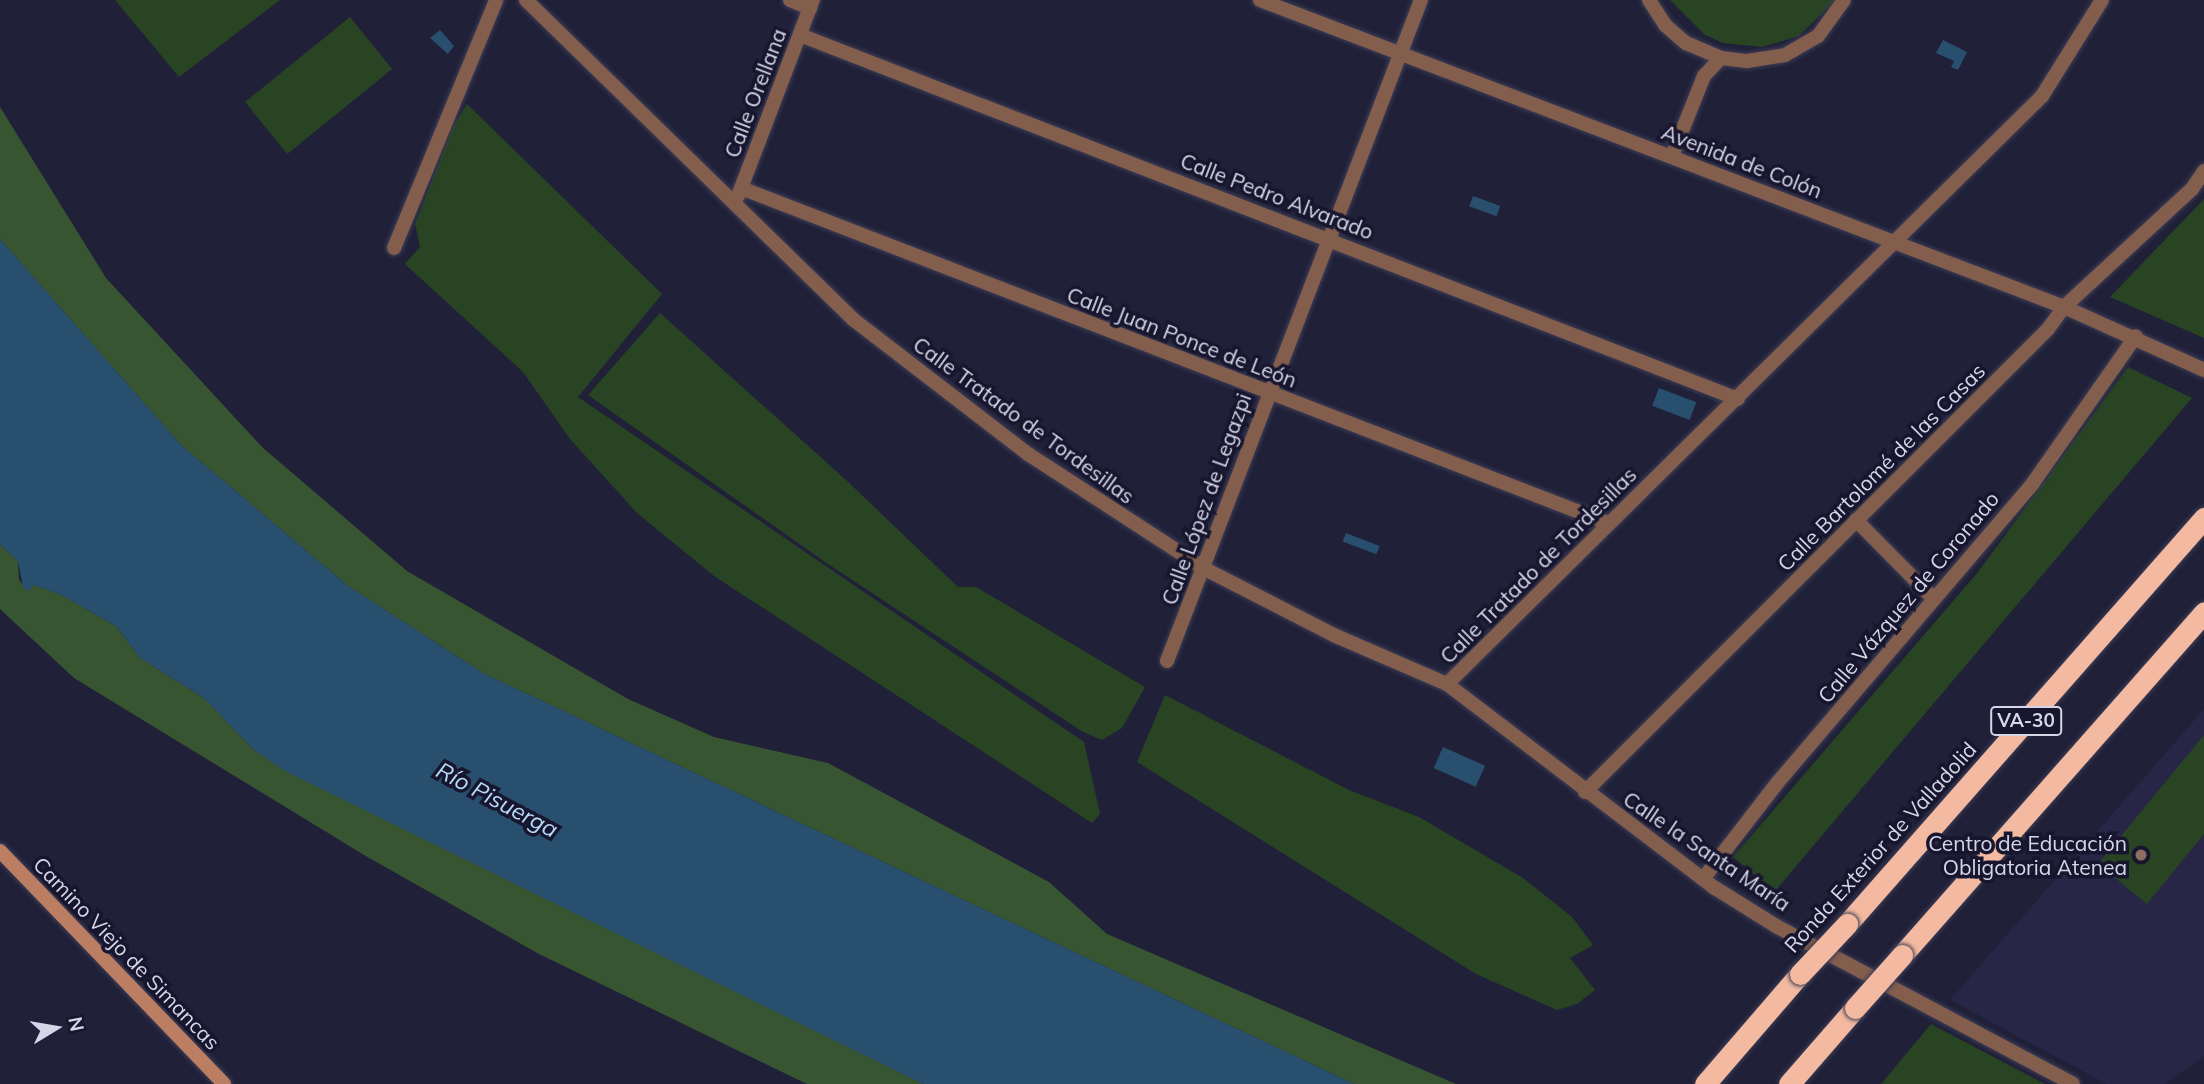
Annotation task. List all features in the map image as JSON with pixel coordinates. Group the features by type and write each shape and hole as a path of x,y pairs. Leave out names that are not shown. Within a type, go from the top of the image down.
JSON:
{"highway":[{"name":"Ronda Exterior de Valladolid","path":"1705,1084 2204,518"},
{"name":"VA-30","path":"1788,1084 2204,612"}],"street":[{"path":"394,248 496,0"},
{"name":"Calle Tratado de Tordesillas","path":"526,0 738,194 854,320 1028,454 1205,569 1336,636 1447,684 1608,523 1738,399 1892,241 2042,96 2102,0"},
{"path":"790,0 812,4"},
{"name":"Avenida de Colón","path":"1260,0 2064,307 2136,336 2204,370"},
{"name":"Calle López de Legazpi","path":"1167,661 1205,569 1268,393 1421,0"},
{"path":"1649,0 1665,25 1703,50 1721,58 1748,61 1785,55 1818,36 1844,0"},
{"name":"Calle Orellana","path":"738,194 812,4"},
{"name":"Calle Pedro Alvarado","path":"800,35 1738,399"},
{"path":"1703,50 1704,76"},
{"path":"1672,156 1704,76 1721,58"},
{"name":"Calle Bartolomé de las Casas","path":"1585,792 2048,329 2064,307 2192,189 2204,171"},
{"name":"Calle Juan Ponce de León","path":"738,194 1608,523"},
{"name":"Calle Vázquez de Coronado","path":"1703,879 1778,782 2033,483 2136,336"},
{"path":"1856,520 1934,599"},
{"name":"Calle la Santa María","path":"1447,684 1585,792 1703,879 1776,926 2073,1084"},
{"name":"Camino Viejo de Simancas","path":"0,851 224,1084"}],"shaded area":[{"name":"Centro de Educación Obligatoria Atenea","path":"2204,709 2204,1056 2165,1084 2107,1084 1950,1000"}],"green space":[{"path":"115,0 280,0 179,77"},
{"path":"1670,0 1836,0 1799,36 1762,47 1723,43 1705,35"},
{"path":"350,17 392,69 287,154 245,102"},
{"path":"467,104 662,294 578,397 1084,742 1100,814 1092,823 714,576 637,513 570,439 523,372 405,264 420,247 415,224 453,126"},
{"path":"0,107 106,278 263,448 407,571 628,699 714,737 828,763 1049,882 1107,934 1456,1084 1354,1084 483,673 348,586 181,445 0,239"},
{"path":"2204,199 2204,338 2110,297"},
{"path":"660,313 846,480 958,587 976,587 1145,687 1122,728 1102,740 1083,732 825,562 588,395"},
{"path":"2128,367 2192,398 1775,891 1733,857 1978,572"},
{"path":"0,544 18,561 19,580 28,591 34,585 61,595 116,626 140,658 204,698 255,751 923,1084 807,1084 539,954 364,855 74,678 0,609"},
{"path":"1165,695 1349,790 1419,817 1523,878 1572,917 1593,945 1570,958 1595,990 1577,1004 1557,1010 1476,974 1137,762"},
{"path":"2204,735 2204,834 2147,904 2098,864"},
{"path":"1931,1024 2045,1084 1881,1084"}],"water":[{"path":"440,30 454,46 448,54 430,38"},
{"path":"1943,40 1967,52 1958,70 1951,67 1954,61 1936,53"},
{"path":"1473,196 1500,206 1496,216 1469,206"},
{"name":"Río Pisuerga","path":"0,239 181,445 348,586 483,673 1354,1084 923,1084 287,772 255,751 204,698 140,658 116,626 61,595 34,585 28,591 23,588 18,561 0,544"},
{"path":"1659,388 1696,402 1690,420 1652,406"},
{"path":"1346,533 1380,546 1376,554 1343,541"},
{"path":"1443,747 1485,766 1476,787 1434,768"}],"place":[{"name":"Centro de Educación Obligatoria Atenea","path":"2141,855"}]}
